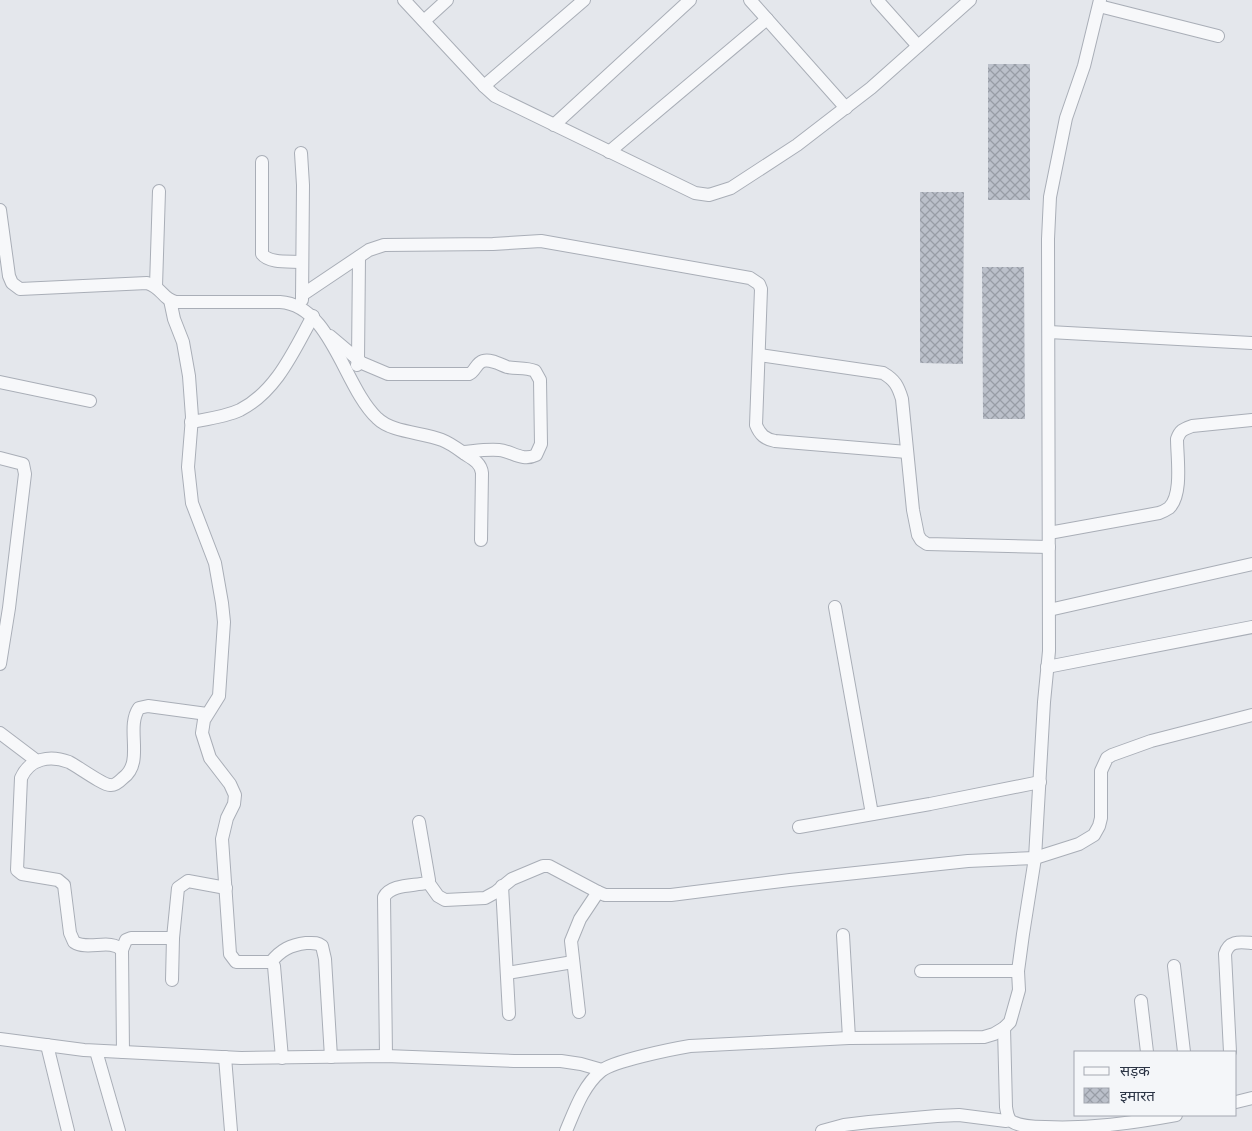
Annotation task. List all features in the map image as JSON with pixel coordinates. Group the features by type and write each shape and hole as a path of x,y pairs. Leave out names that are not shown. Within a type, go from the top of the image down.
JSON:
{"street":[{"path":"404,0 495,96 694,192 709,196 731,188 797,145 846,108 970,0"},
{"path":"424,22 447,0"},
{"path":"484,86 584,0"},
{"path":"554,125 690,0"},
{"path":"750,0 846,108"},
{"path":"877,0 918,46"},
{"path":"566,1131 580,1098 602,1070 615,1064 690,1046 849,1038 984,1037 994,1034 1010,1022 1018,990 1018,971 1035,858 1048,667 1048,239 1050,197 1066,118 1084,66 1099,3 1218,36"},
{"path":"609,152 767,19"},
{"path":"300,153 303,185 302,301 324,331 367,406 377,419 384,424 441,439 464,452 478,463 481,469 481,540"},
{"path":"262,162 262,254 265,258 271,260 302,262"},
{"path":"156,286 159,191"},
{"path":"0,210 9,276 6,283 20,289 147,284 156,286 170,300 174,319 183,342 189,376 191,422 188,467 192,503 214,563 224,622 219,696 207,714 202,727 202,733 210,758 230,784 235,795 234,804 225,824 222,839 231,957 236,962 241,963 271,962 289,946 315,943 322,946 326,959 331,1057"},
{"path":"170,300 290,303 302,301 369,250 384,245 493,244 541,241 750,278 759,284 761,289 756,425 763,437 775,441 907,452"},
{"path":"349,376 358,360 359,257"},
{"path":"191,422 240,410 257,398 273,383 285,367 313,316"},
{"path":"324,331 358,360 378,371 388,374 469,374 472,373 480,362 484,361 498,362 509,367 535,371 540,380 542,444 536,455 532,457 517,456 507,451 496,449 464,452"},
{"path":"1049,332 1252,343"},
{"path":"759,355 883,373 897,384 902,399 913,510 918,535 924,542 928,544 1049,547"},
{"path":"0,382 90,401"},
{"path":"1049,533 1159,513 1169,508 1174,502 1178,486 1176,439 1179,433 1183,429 1192,426 1252,420"},
{"path":"0,458 20,462 23,464 25,474 9,608 0,664"},
{"path":"1049,610 1252,564"},
{"path":"835,607 872,814"},
{"path":"1048,667 1252,627"},
{"path":"122,950 116,946 82,946 74,942 70,934 64,885 58,880 22,874 18,870 21,778 29,765 37,761 43,759 63,760 107,784 114,784 127,775 133,765 135,717 138,708 148,706 207,714"},
{"path":"419,822 429,877 428,882 438,896 445,900 486,898 519,876 543,866 550,866 598,892 615,895 671,896 790,880 959,862 1035,858 1079,844 1094,835 1101,818 1101,771 1107,758 1151,741 1252,715"},
{"path":"0,734 37,761"},
{"path":"799,827 1040,782"},
{"path":"172,980 176,892 181,885 188,882 226,888"},
{"path":"386,1056 384,897 393,888 428,882"},
{"path":"502,886 509,1014"},
{"path":"579,1012 571,941 580,919 598,892"},
{"path":"844,935 849,1038"},
{"path":"123,1052 122,950 126,940 131,938 173,938"},
{"path":"1230,1051 1225,954 1231,944 1252,943"},
{"path":"271,962 276,969 282,1058"},
{"path":"507,973 573,962"},
{"path":"1174,966 1184,1051"},
{"path":"921,971 1018,971"},
{"path":"1141,1001 1146,1051"},
{"path":"1004,1028 1006,1123"},
{"path":"0,1039 96,1051 225,1057 386,1056 560,1061 602,1070"},
{"path":"47,1046 68,1131"},
{"path":"96,1051 119,1131"},
{"path":"225,1057 231,1131"},
{"path":"1237,1098 1252,1098"},
{"path":"822,1131 844,1125 958,1115 1006,1123 1012,1121 1032,1127 1086,1127 1148,1121 1171,1116"}],"building":[{"path":"988,64 1030,64 1030,200 988,200"},
{"path":"920,192 964,192 963,364 920,363"},
{"path":"982,267 1024,267 1025,419 983,419"}]}
